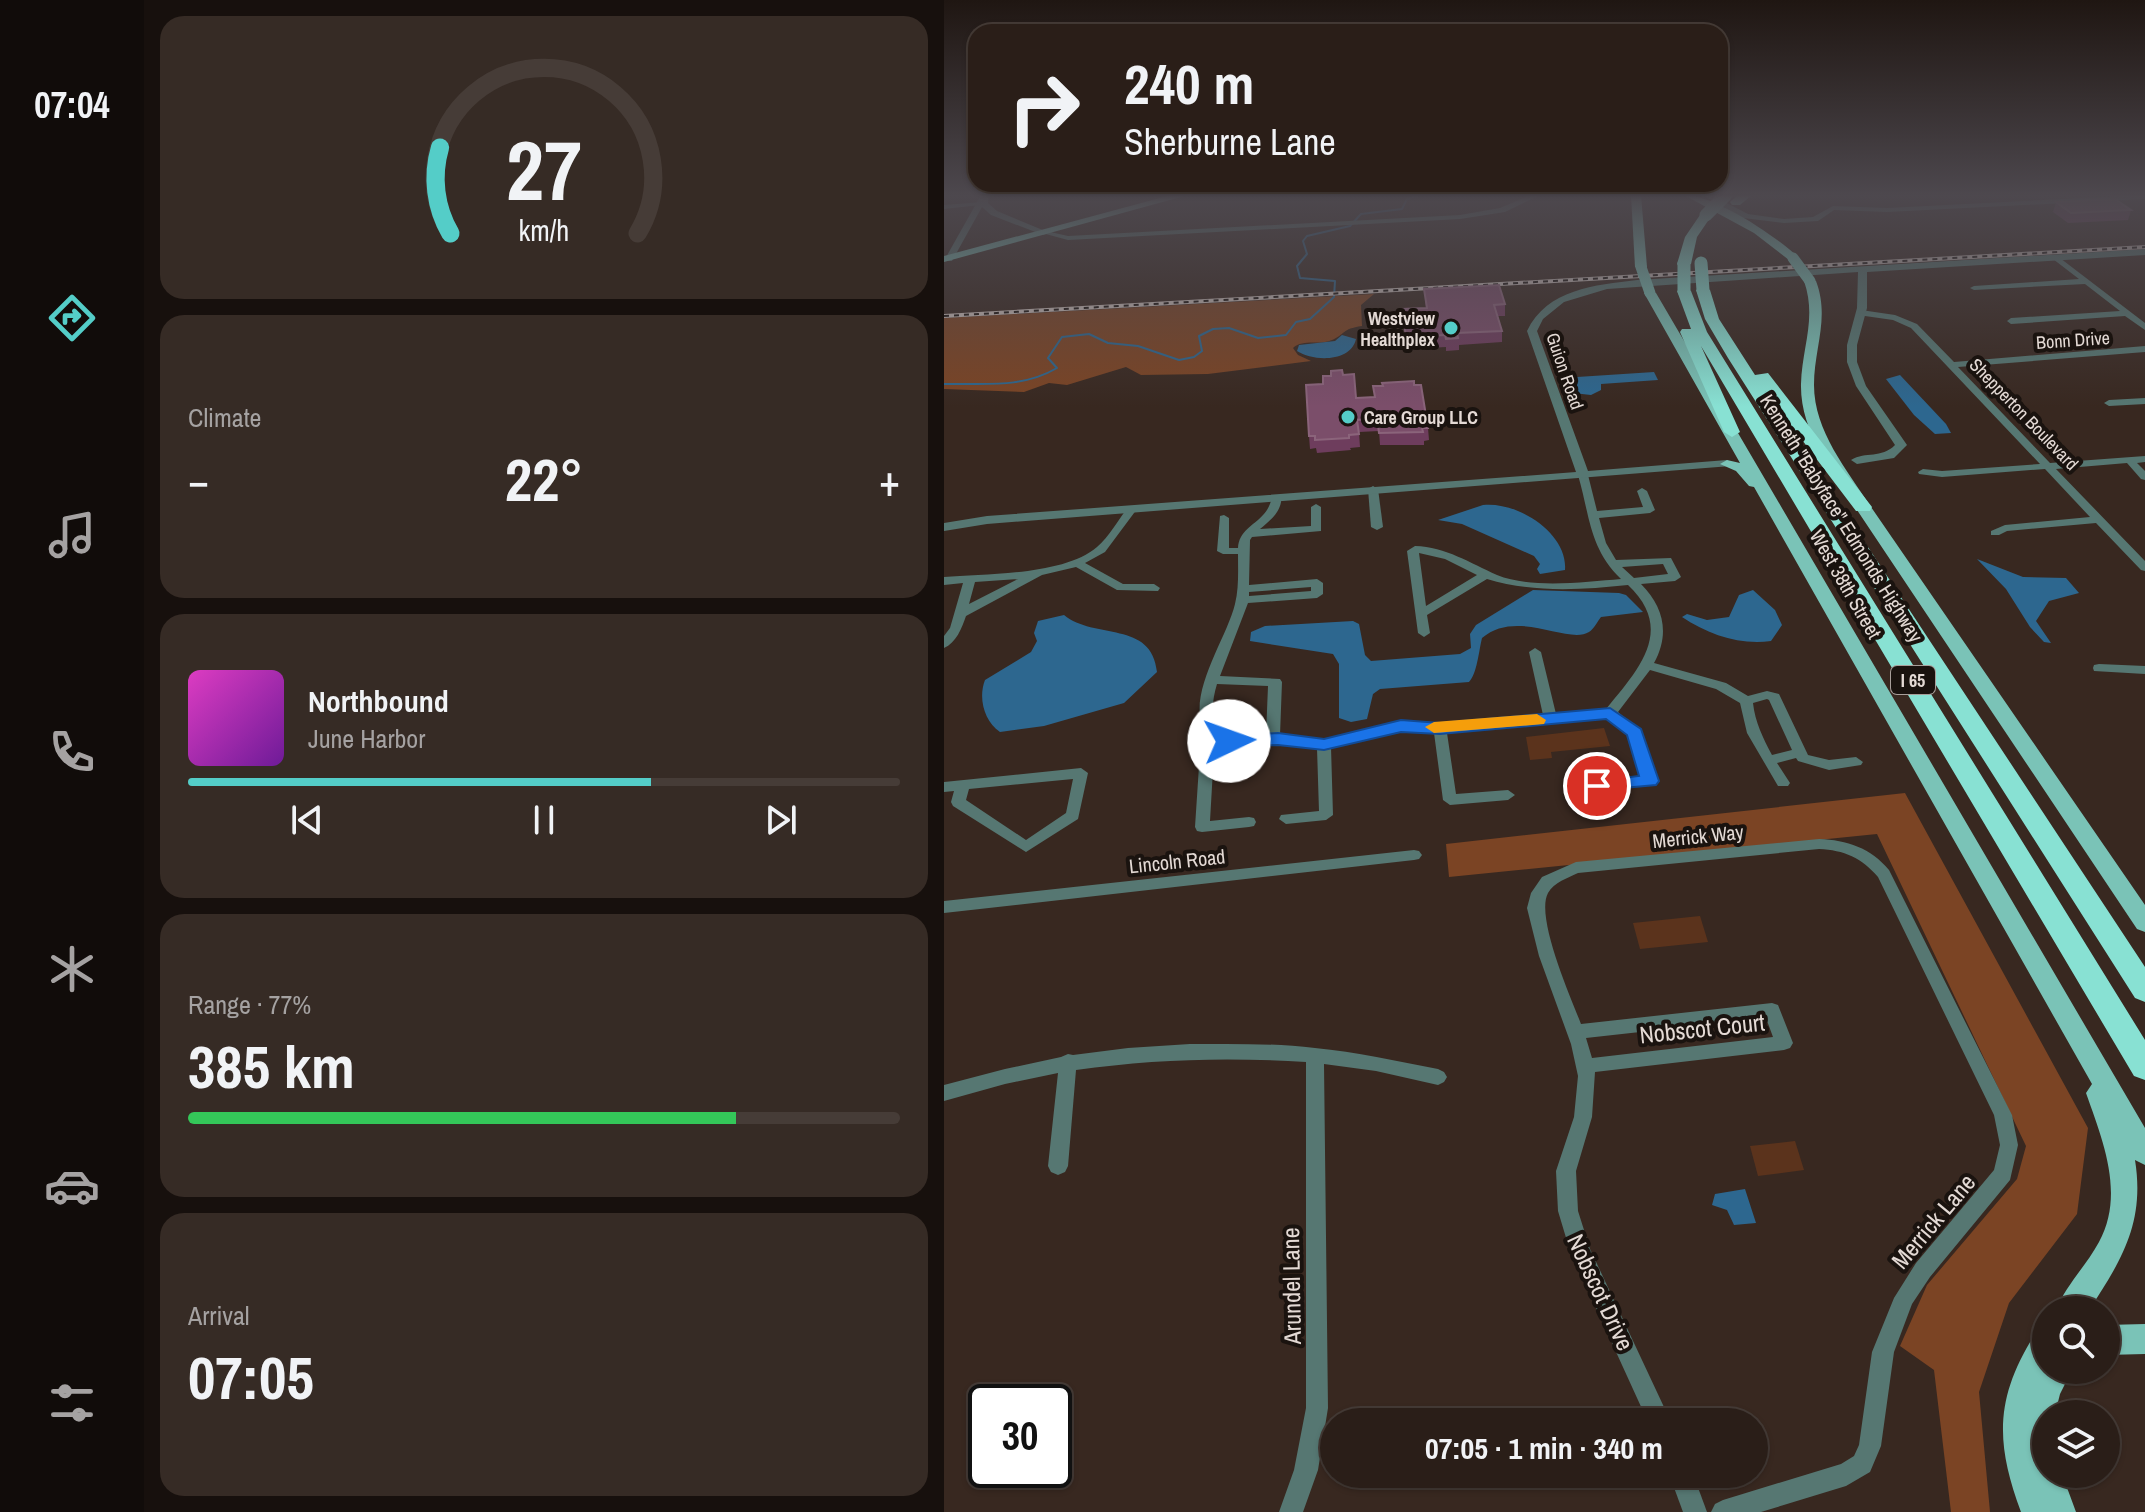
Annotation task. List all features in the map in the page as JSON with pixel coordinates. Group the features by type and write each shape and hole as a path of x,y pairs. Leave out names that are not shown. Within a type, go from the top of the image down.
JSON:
{"highway":[{"name":"Kenneth \"Babyface\" Edmonds Highway","path":"1685,266 1693,291 1700,332 2145,1067"},
{"name":"Kenneth \"Babyface\" Edmonds Highway","path":"1693,291 1700,266"},
{"name":"Kenneth \"Babyface\" Edmonds Highway","path":"1693,291 2145,990"},
{"path":"1693,291 1681,307 1692,348 1732,432"},
{"path":"1709,312 1781,399 1839,480 1863,507"}],"main road":[{"name":"West 38th Street","path":"1641,266 1650,293 2145,1153"},
{"path":"1799,266 1810,281 1819,311 1808,393 1813,418 1825,447 2145,923"},
{"path":"1691,365 1697,385 1735,452 1734,459 1727,464"},
{"path":"1825,447 1842,457 1857,460"},
{"path":"1844,476 1847,466 1857,460"},
{"path":"1727,464 1745,472 1770,502"},
{"path":"2080,1040 2118,1144 2125,1170 2126,1197 2122,1227 2111,1251 2080,1296"},
{"path":"2120,1340 2145,1339"},
{"path":"2032,1367 2025,1378 2017,1425 2023,1470 2038,1512"},
{"path":"2049,1384 2040,1404 2037,1436 2042,1466 2059,1512"}],"street":[{"name":"Guion Road","path":"1583,475 1533,336 1537,320 1550,307 1582,292 1626,284 1929,266"},
{"path":"2067,266 2145,327"},
{"path":"1857,460 1890,456 1901,445 1866,395 1855,372 1852,345 1861,313 1863,270"},
{"path":"1974,288 2088,281"},
{"name":"Shepperton Boulevard","path":"1861,313 1906,321 1953,365 2145,568"},
{"path":"2011,321 2128,313"},
{"name":"Bonn Drive","path":"1953,365 2145,349"},
{"path":"2109,403 2145,401"},
{"path":"1923,472 1942,474 2145,459"},
{"path":"2129,460 2145,477"},
{"path":"944,527 987,520 1727,464"},
{"path":"1583,475 1600,542 1613,564 1648,599 1658,621 1658,640 1647,665 1610,713"},
{"path":"1373,489 1377,527"},
{"path":"1594,515 1650,510 1642,491"},
{"path":"1277,498 1272,513 1245,538 1242,595 1212,680 1206,725 1210,733 1232,742 1273,739 1324,744 1385,728 1416,726 1440,729 1610,713 1635,733 1649,781 1597,786"},
{"path":"1250,531 1269,533 1317,529 1316,507"},
{"path":"944,581 1039,572 1077,563 1104,547 1132,509"},
{"path":"1224,518 1223,551 1244,551"},
{"path":"1995,533 2005,528 2099,519"},
{"path":"1424,633 1414,550 1442,552 1502,580 1547,585 1675,577 1667,560 1613,564"},
{"path":"1077,563 1121,587 1154,588"},
{"path":"960,614 1039,572"},
{"path":"1421,614 1487,574"},
{"path":"944,644 955,631 970,579"},
{"path":"1317,583 1317,594 1242,595 1317,583"},
{"path":"1535,652 1551,719"},
{"path":"1647,665 1726,688 1751,700 1767,695 1774,697 1798,753 1806,759 1829,765 1856,762"},
{"path":"2099,668 2145,670"},
{"path":"1212,680 1275,682 1273,739"},
{"path":"1751,700 1746,711 1783,783"},
{"path":"1440,729 1450,800 1508,795"},
{"path":"1220,739 1207,751 1202,827 1249,822"},
{"path":"1286,819 1326,815 1324,744"},
{"path":"1769,760 1798,753"},
{"path":"944,787 1066,774 1081,773 1073,815 1026,847 958,802 963,785"},
{"name":"Merrick Way","path":"1547,883 1562,873 1580,868 1819,844 1857,851"},
{"name":"Merrick Lane","path":"1723,1512 1846,1474 1862,1464 1870,1446 1883,1352 1901,1305 1923,1270 1997,1185 2007,1163 2008,1133 1996,1101 1884,874 1874,862 1857,851"},
{"name":"Lincoln Road","path":"944,907 1414,855"},
{"name":"Nobscot Drive","path":"1547,883 1539,893 1535,908 1547,956 1585,1066 1587,1093 1566,1171 1570,1224 1654,1408"},
{"name":"Nobscot Court","path":"1575,1032 1772,1010 1784,1043 1585,1066"},
{"path":"944,1093 1068,1061 1188,1049 1315,1055 1438,1077"},
{"name":"Arundel Lane","path":"1291,1512 1310,1452 1319,1382 1315,1055"},
{"path":"1058,1166 1068,1061"},
{"path":"1686,1488 1695,1512"}],"shaded area":[{"path":"1374,294 1361,305 1362,326 1347,330 1327,342 1302,343 1293,348 1298,355 1311,361 1208,374 1141,375 1126,367 1067,385 1049,383 1024,392 944,389 944,318"},
{"path":"1604,728 1610,746 1551,752 1552,758 1530,760 1526,737"},
{"path":"1905,793 2088,1128 2077,1214 2009,1303 1979,1392 1990,1512 1951,1512 1934,1370 1900,1346 1927,1285 2017,1179 2026,1146 1877,834 1449,877 1446,844"},
{"path":"1700,916 1708,942 1640,949 1633,923"},
{"path":"1795,1141 1804,1170 1758,1176 1750,1146"}],"water":[{"path":"1342,335 1356,339 1353,347 1340,356 1313,357 1297,351 1299,345 1335,341"},
{"path":"1654,372 1658,380 1601,384 1601,390 1591,395 1573,393 1571,379 1577,377"},
{"path":"1900,375 1951,433 1935,434 1914,415 1886,379"},
{"path":"1483,505 1511,508 1538,522 1558,544 1564,556 1565,570 1540,574 1537,569 1540,564 1534,556 1462,524 1438,520"},
{"path":"1977,559 2023,577 2066,578 2079,593 2049,601 2036,621 2051,643 2044,642 2030,627 2006,589"},
{"path":"1533,590 1619,593 1626,595 1643,612 1601,617 1591,631 1580,635 1526,626 1496,630 1482,638 1476,668 1469,682 1380,689 1373,694 1367,719 1351,722 1339,718 1339,664 1333,654 1250,641 1251,632 1265,626 1353,621 1359,624 1365,655 1371,661 1460,654 1471,648 1470,634 1476,625"},
{"path":"1753,590 1775,610 1782,625 1771,641 1725,637 1682,617 1687,614 1707,620 1729,617 1739,595"},
{"path":"1064,615 1090,627 1120,633 1145,645 1153,656 1157,672 1124,703 1044,726 1000,732 990,722 984,709 982,694 985,680 1031,652 1037,641 1034,633 1038,621"},
{"path":"1745,1189 1756,1223 1734,1225 1727,1210 1712,1205 1715,1194"}],"building":[{"name":"Westview Healthplex","path":"1499,285 1505,304 1494,305 1502,331 1457,333 1458,338 1446,339 1445,335 1406,337 1402,309 1427,308 1424,289"},
{"name":"Care Group LLC","path":"1342,370 1343,375 1354,374 1356,398 1375,397 1373,386 1383,386 1382,383 1414,381 1414,385 1421,385 1428,428 1422,428 1423,432 1379,433 1377,418 1357,420 1359,434 1349,435 1349,438 1315,440 1315,436 1309,436 1306,385 1323,384 1323,376 1331,376 1331,371"}],"waterway":[{"path":"944,384 1002,384 1043,375 1057,368 1048,358 1062,337 1089,334 1108,343 1138,346 1179,360 1194,357 1202,351 1199,336 1213,329 1229,328 1258,338 1286,335 1296,322 1310,319 1334,297 1335,281 1300,278 1297,266"}],"railway":[{"path":"944,316 1822,266"}],"slow traffic":[{"path":"1434,727 1440,729 1537,720"}],"place":[{"name":"Westview Healthplex","path":"1451,328"},
{"name":"Care Group LLC","path":"1348,417"}],"route":[{"path":"1229,741 1278,739 1324,744 1401,726 1440,729 1610,713 1635,733 1649,781 1597,786"}]}
